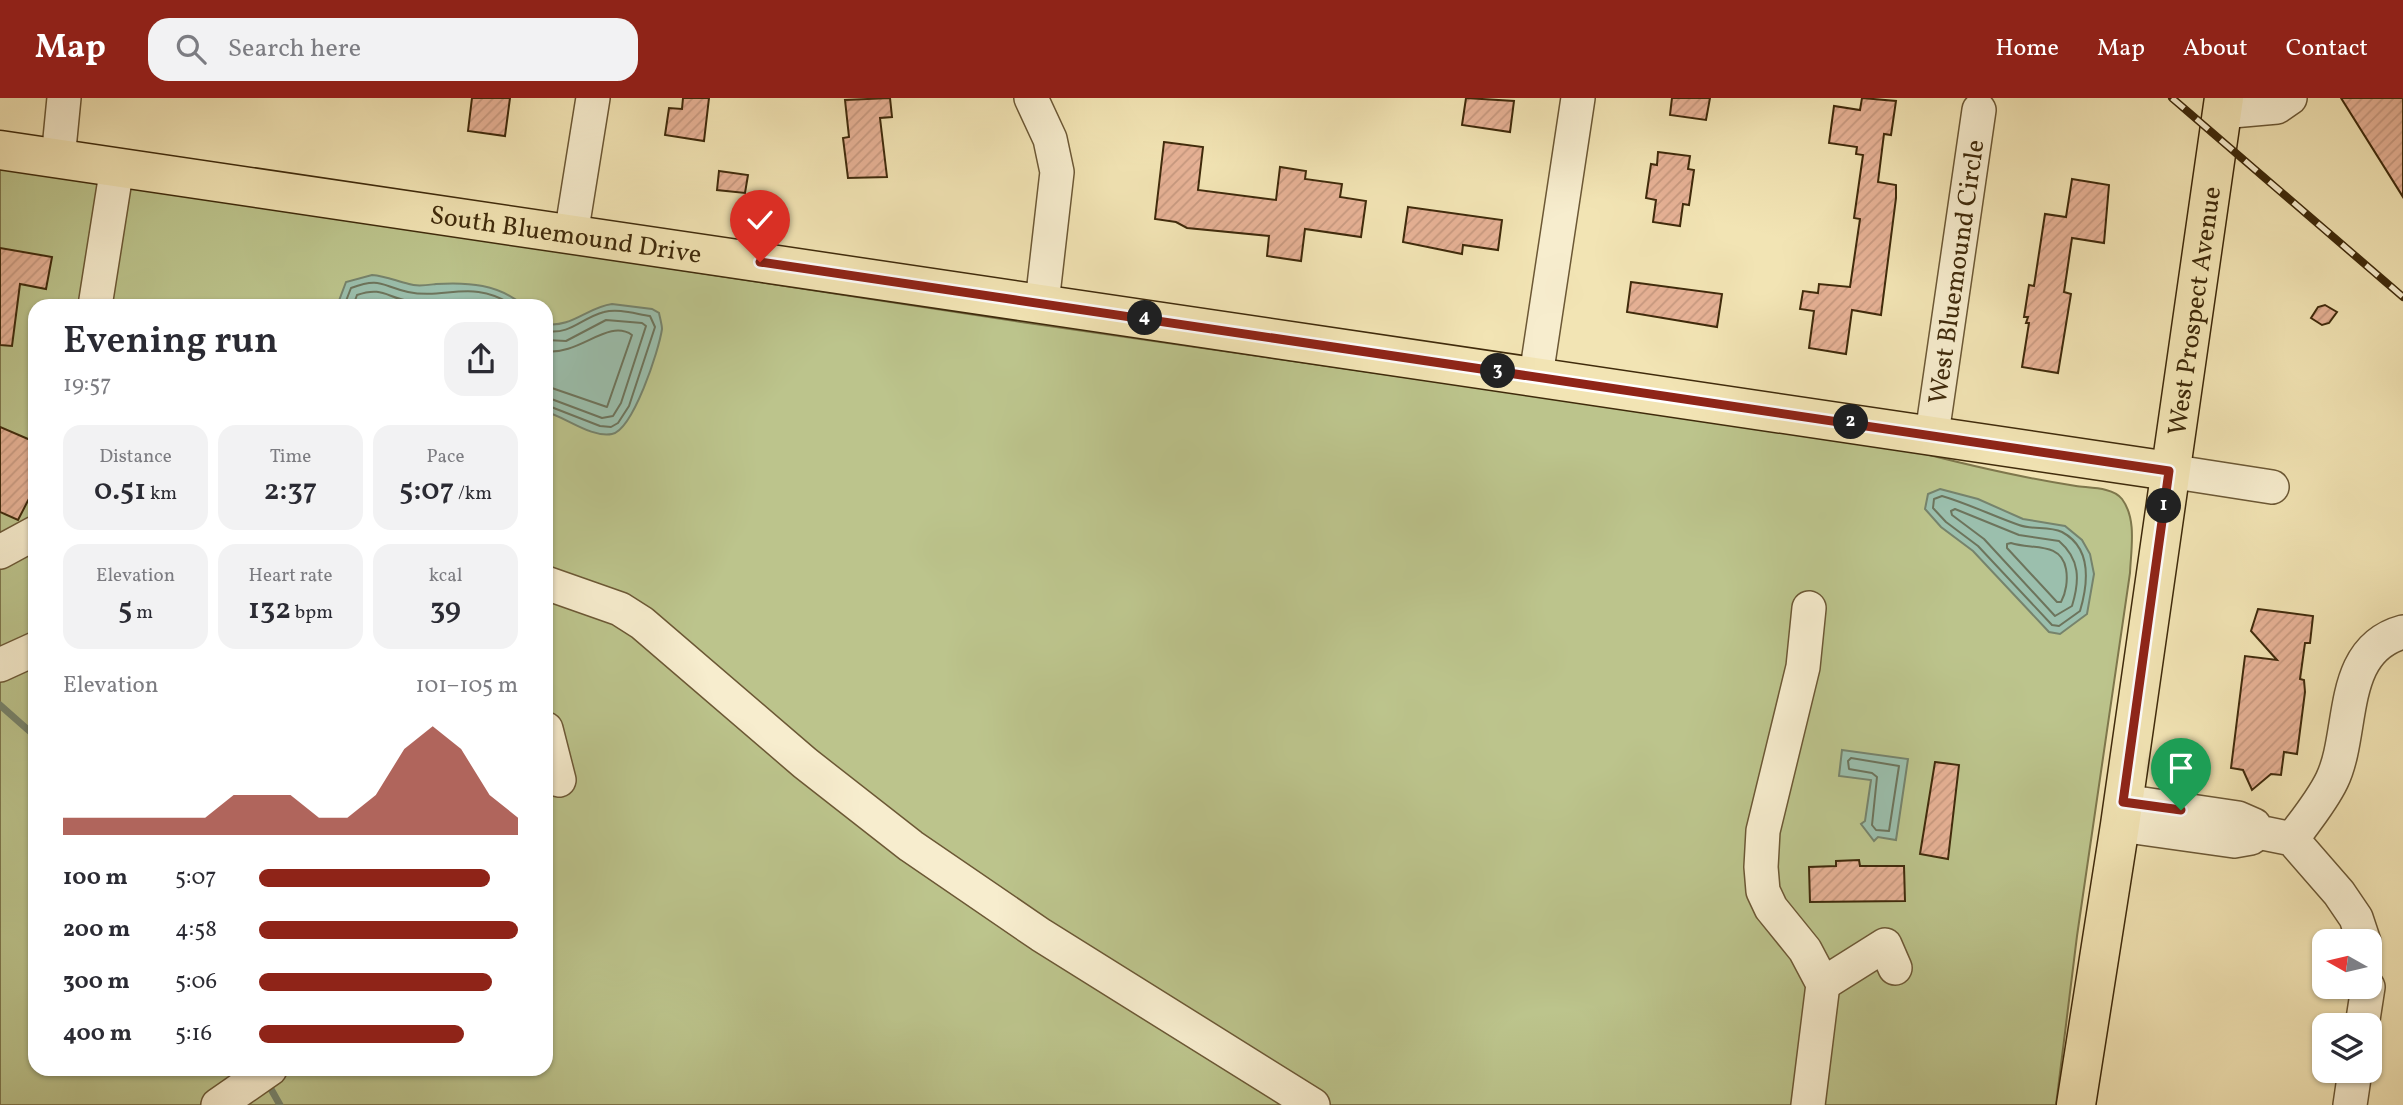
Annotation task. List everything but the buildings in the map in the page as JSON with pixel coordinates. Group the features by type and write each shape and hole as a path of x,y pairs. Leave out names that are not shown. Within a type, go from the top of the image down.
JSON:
{"main road":[{"name":"West Prospect Avenue","path":"2076,1105 2122,813 2222,105"},
{"name":"South Bluemound Drive","path":"0,150 2169,471"}],"street":[{"path":"58,159 64,98"},
{"path":"571,235 593,98"},
{"path":"1031,98 1050,139 1057,172 1042,303"},
{"path":"1536,376 1578,98"},
{"path":"2222,105 2277,107 2290,98"},
{"name":"West Bluemound Circle","path":"1932,434 1979,110"},
{"path":"96,299 117,167"},
{"path":"2169,471 2272,487"},
{"path":"0,552 28,537"},
{"path":"553,585 620,609 642,623 804,764 911,846 1041,935 1313,1105"},
{"path":"1808,1105 1823,984 1805,950 1771,908 1763,891 1761,867 1763,831 1803,667 1809,608"},
{"path":"2292,839 2332,781 2340,756 2354,681 2364,661 2379,644 2403,632"},
{"path":"0,664 28,652"},
{"path":"553,756 559,780"},
{"path":"2122,813 2238,818 2254,825 2258,832 2292,839 2339,893 2356,918 2360,929"},
{"path":"1823,984 1885,945 1895,968"},
{"path":"218,1105 259,1076"},
{"path":"2350,1105 2353,1083"}],"green space":[{"path":"0,166 1021,322 1906,449 2012,474 2113,492 2122,499 2130,516 2130,573 2077,936 2056,1105 0,1105"}],"water":[{"path":"372,275 415,285 448,283 483,286 514,299 340,299 346,282"},
{"path":"612,304 652,309 659,313 662,329 656,354 636,405 620,429 612,434 596,433 553,415 553,324 572,320"},
{"path":"1940,489 1978,499 2023,519 2065,526 2082,540 2090,554 2094,574 2087,614 2060,634 2049,632 1973,551 1941,527 1925,509 1928,494"},
{"path":"1842,750 1908,759 1896,840 1878,837 1874,841 1861,824 1865,821 1871,780 1839,776"}],"waterway":[{"path":"0,705 28,730"},
{"path":"267,1082 280,1105"}],"railway":[{"path":"2172,98 2403,297"}],"route":[{"path":"760,262 2169,471 2123,802 2181,810"}]}
